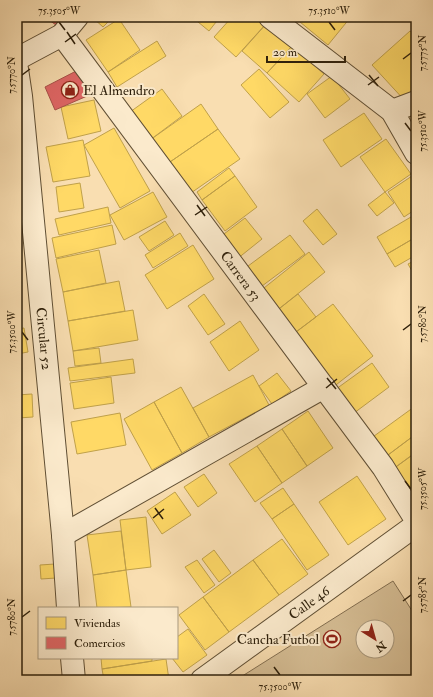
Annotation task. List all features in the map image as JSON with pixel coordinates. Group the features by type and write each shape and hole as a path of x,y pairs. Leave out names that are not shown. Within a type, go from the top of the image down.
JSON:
{"street":[{"path":"17,59 62,35 77,17"},
{"path":"270,17 392,111 416,153"},
{"name":"Carrera 53","path":"62,35 383,467 416,520"},
{"name":"Circular 52","path":"17,69 21,96 63,535 68,607"},
{"path":"392,111 416,102"},
{"path":"63,535 324,387"},
{"name":"Calle 46","path":"202,680 416,525"},
{"path":"72,659 74,680"}],"shaded area":[{"name":"Cancha Futbol","path":"393,581 416,617 416,680 236,680"}],"building: Viviendas":[{"path":"92,17 113,17 103,27"},
{"path":"192,17 220,17 209,31"},
{"path":"232,17 253,17 264,26 236,57 214,37"},
{"path":"294,17 305,17 300,22"},
{"path":"305,17 350,18 328,45 300,22"},
{"path":"119,19 140,50 108,72 86,40"},
{"path":"267,23 292,46 267,73 242,51"},
{"path":"410,31 416,37 416,93 406,102 372,65"},
{"path":"157,41 166,56 117,87 108,72"},
{"path":"292,46 324,74 299,102 267,73"},
{"path":"259,69 289,102 270,118 241,85"},
{"path":"332,76 350,99 325,118 307,94"},
{"path":"162,89 182,116 150,140 130,112"},
{"path":"94,100 101,131 68,139 61,107"},
{"path":"201,104 218,129 167,164 150,140"},
{"path":"364,113 382,139 341,167 323,140"},
{"path":"114,128 150,191 120,208 84,145"},
{"path":"218,129 240,159 188,195 167,164"},
{"path":"386,139 411,174 385,192 360,157"},
{"path":"83,140 90,176 53,182 46,147"},
{"path":"229,168 235,176 202,200 197,192"},
{"path":"235,176 257,207 225,231 202,200"},
{"path":"412,176 416,183 416,209 404,217 388,192"},
{"path":"80,183 84,208 59,212 56,187"},
{"path":"153,192 167,217 124,240 110,215"},
{"path":"385,192 394,203 377,216 368,205"},
{"path":"108,207 111,223 59,235 55,219"},
{"path":"317,209 337,234 323,245 303,221"},
{"path":"416,214 416,237 387,254 377,237"},
{"path":"245,218 262,239 237,259 220,237"},
{"path":"165,221 174,235 149,251 139,237"},
{"path":"112,225 116,244 56,258 52,238"},
{"path":"180,233 188,246 153,268 145,255"},
{"path":"290,235 305,254 258,289 244,269"},
{"path":"416,237 416,255 395,267 387,254"},
{"path":"193,245 214,279 167,309 145,275"},
{"path":"99,250 106,283 63,292 56,259"},
{"path":"309,252 325,272 275,312 259,292"},
{"path":"416,260 416,278 408,264"},
{"path":"119,281 125,311 68,321 63,292"},
{"path":"204,294 225,324 208,335 188,306"},
{"path":"298,294 316,317 292,335 275,312"},
{"path":"333,304 373,356 332,388 292,335"},
{"path":"133,310 138,340 73,351 68,321"},
{"path":"240,321 259,350 229,371 210,342"},
{"path":"24,328 28,352 17,354 17,329"},
{"path":"99,348 101,363 75,366 73,351"},
{"path":"133,359 135,373 70,381 68,368"},
{"path":"372,363 389,387 350,416 332,392"},
{"path":"277,373 291,391 272,404 259,386"},
{"path":"253,375 269,405 209,437 193,408"},
{"path":"111,377 114,403 74,409 70,383"},
{"path":"181,387 209,437 182,453 154,402"},
{"path":"32,394 33,417 18,418 17,395"},
{"path":"154,402 182,453 152,470 124,419"},
{"path":"414,407 416,409 416,434 384,458 370,439"},
{"path":"308,411 333,448 307,466 282,429"},
{"path":"120,413 126,445 77,454 71,422"},
{"path":"282,429 307,466 282,483 257,446"},
{"path":"416,434 416,452 393,469 384,458"},
{"path":"257,446 282,483 255,502 229,464"},
{"path":"414,454 416,456 416,501 393,469"},
{"path":"204,474 217,493 198,507 184,487"},
{"path":"357,476 386,519 348,545 319,502"},
{"path":"283,488 294,504 272,519 260,503"},
{"path":"175,492 191,515 162,534 147,511"},
{"path":"294,504 329,555 307,570 272,519"},
{"path":"146,517 151,567 126,570 120,520"},
{"path":"121,531 126,570 93,575 87,535"},
{"path":"282,539 308,574 279,595 253,560"},
{"path":"214,550 231,573 219,582 202,559"},
{"path":"197,560 215,585 204,593 185,567"},
{"path":"253,560 279,595 229,632 203,597"},
{"path":"55,564 56,578 41,579 40,565"},
{"path":"126,570 131,607 97,607 93,575"},
{"path":"203,597 229,632 205,650 179,615"},
{"path":"188,629 207,655 183,672 173,659 178,659 178,636"},
{"path":"101,659 152,659 152,661 102,669"},
{"path":"166,659 169,680 104,680 102,669"}],"building: Comercios":[{"path":"45,17 62,17 56,25"},
{"name":"El Almendro","path":"82,68 94,93 55,110 45,87"}],"place":[{"name":"El Almendro","path":"70,90"},
{"name":"Cancha Futbol","path":"332,639"}]}
